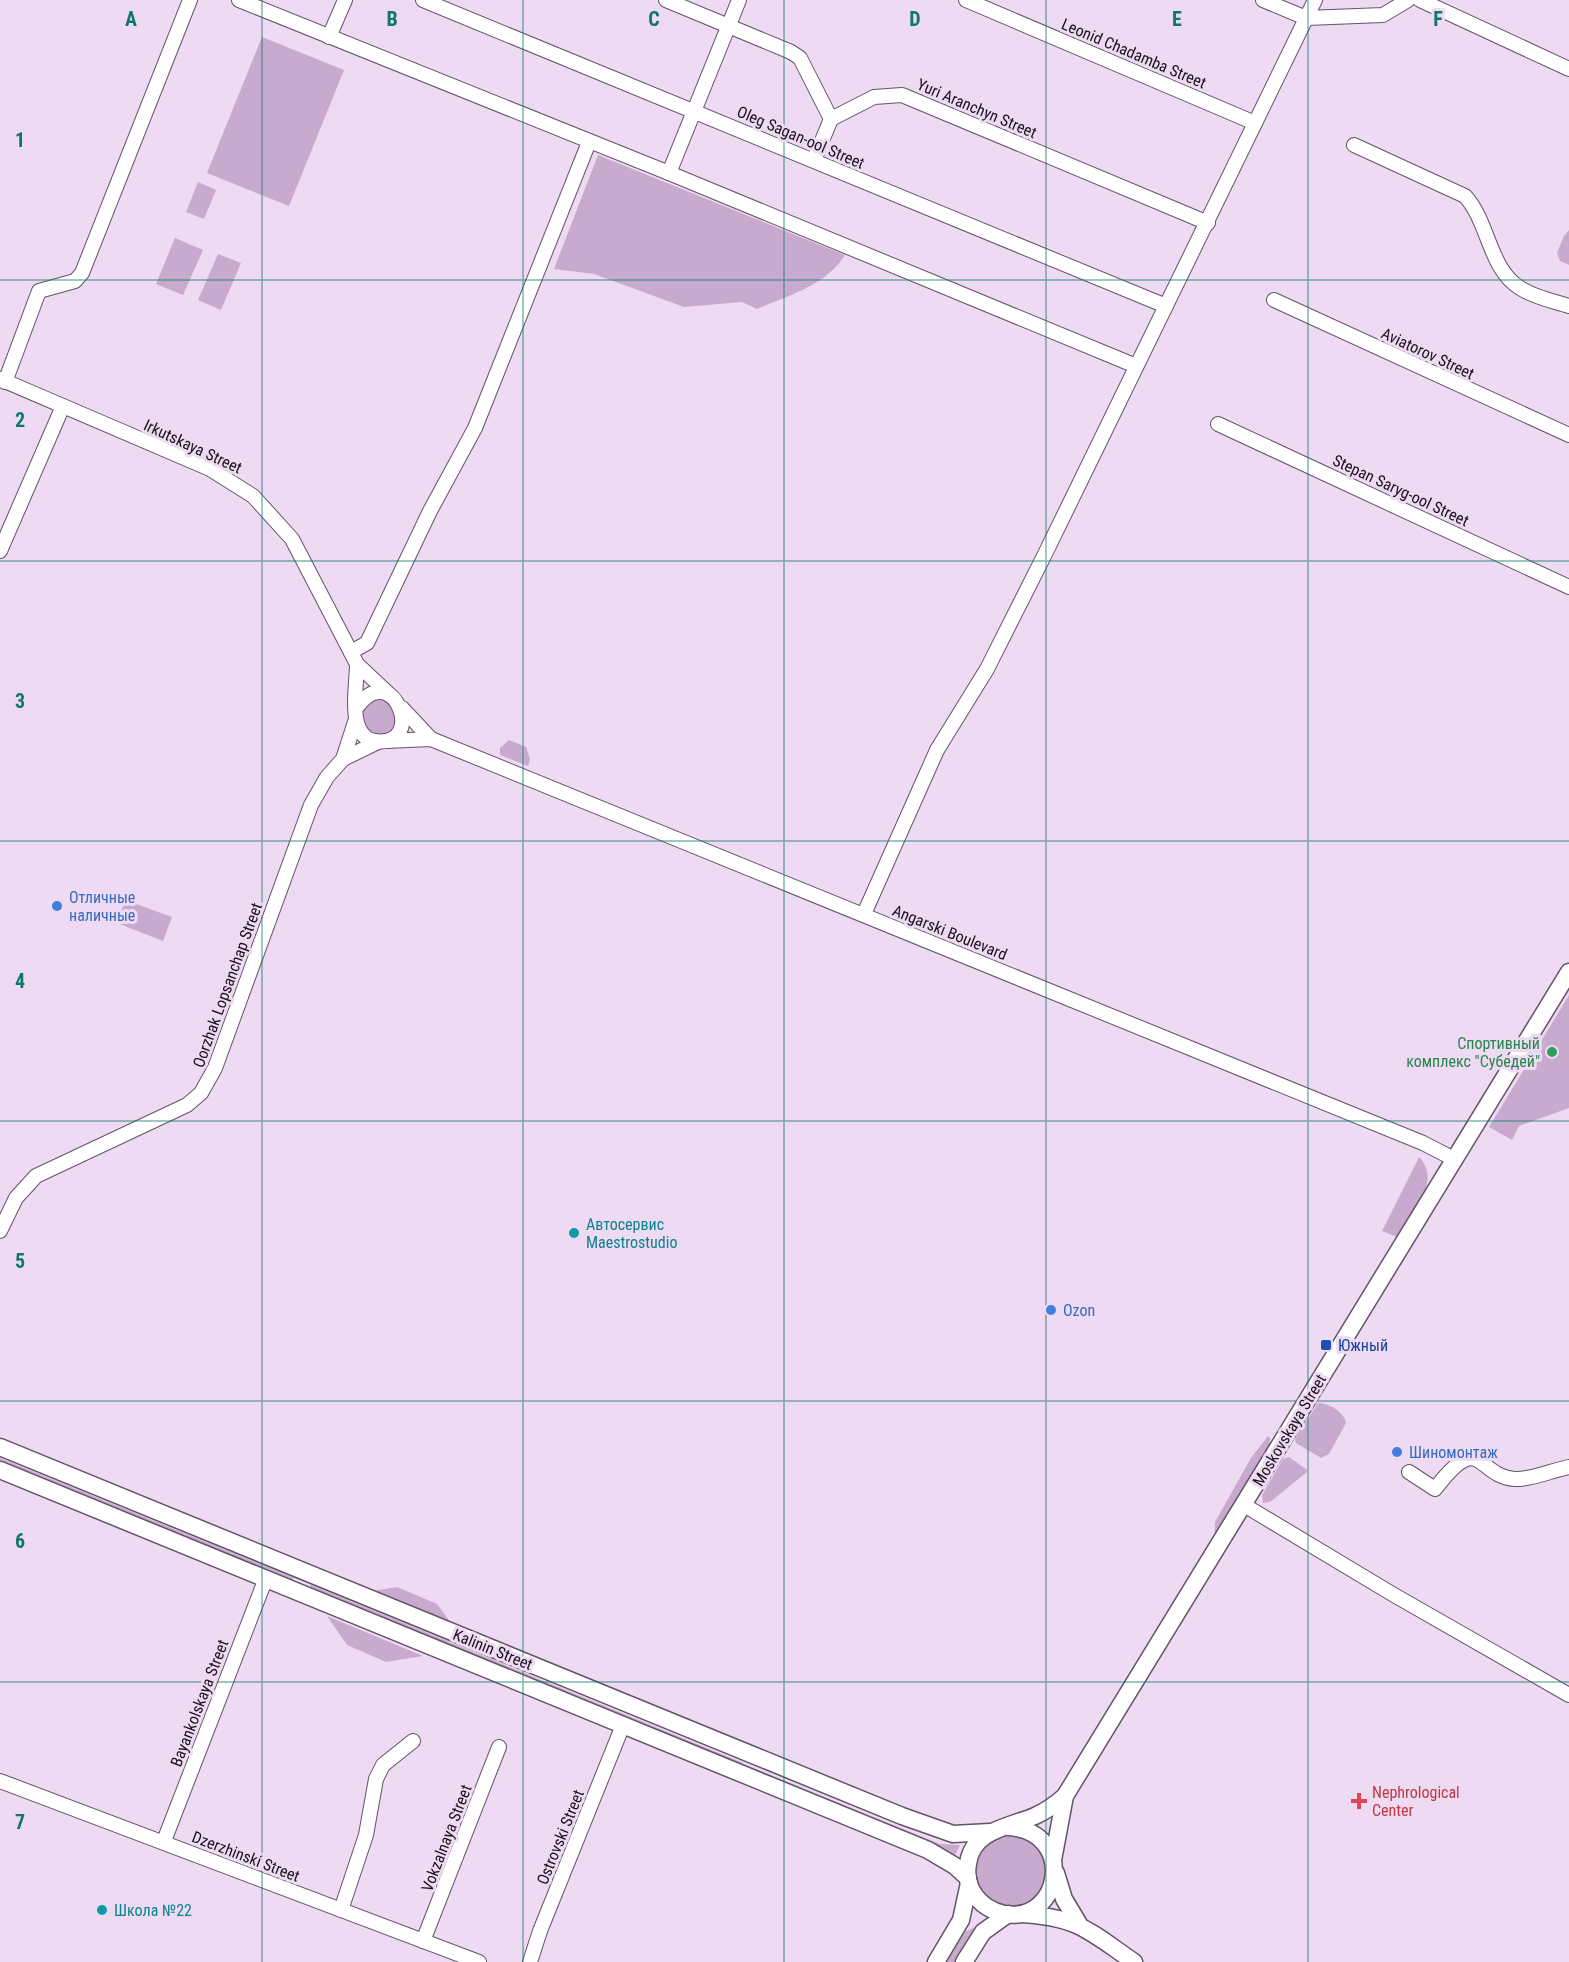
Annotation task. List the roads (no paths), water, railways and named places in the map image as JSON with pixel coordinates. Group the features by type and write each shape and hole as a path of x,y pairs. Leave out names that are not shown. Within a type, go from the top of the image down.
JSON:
{"main road":[{"name":"Moskovskaya Street","path":"1054,1863 1065,1796 1569,972"},
{"name":"Kalinin Street","path":"0,1447 935,1829 953,1834 990,1832"},
{"name":"Kalinin Street","path":"0,1470 927,1850 955,1866 968,1880"},
{"path":"305,1594 313,1576"},
{"path":"754,1779 762,1760"},
{"name":"Moskovskaya Street","path":"1008,1827 1036,1816 1065,1796"},
{"path":"936,1962 961,1920 968,1880 968,1860 972,1849 990,1832 1008,1827 1018,1827 1037,1835 1050,1850 1064,1899 1079,1924"},
{"path":"964,1962 983,1932 1013,1914 1028,1911 1046,1898 1054,1877 1054,1863"},
{"path":"968,1880 978,1899 986,1907 1013,1914 1054,1917 1079,1924 1134,1962"}],"street":[{"path":"3,380 39,291 75,281 82,273 190,0"},
{"path":"239,0 669,173 1136,366"},
{"path":"329,37 345,0"},
{"name":"Oleg Sagan-ool Street","path":"423,0 1166,306"},
{"path":"666,0 800,58 831,119 814,160"},
{"path":"669,173 739,0"},
{"name":"Leonid Chadamba Street","path":"966,0 1255,123"},
{"path":"1263,0 1306,18 1383,15 1408,0"},
{"path":"864,914 937,750 987,669 1315,0"},
{"path":"1420,0 1569,69"},
{"name":"Yuri Aranchyn Street","path":"831,119 874,97 902,95 1207,223"},
{"path":"354,658 367,643 430,511 475,428 589,142"},
{"path":"1354,145 1466,196 1477,212 1497,260 1513,281 1525,290 1569,306"},
{"name":"Aviatorov Street","path":"1274,300 1569,435"},
{"name":"Irkutskaya Street","path":"3,380 210,469 253,496 292,539 354,658 391,696"},
{"path":"0,551 63,406"},
{"name":"Stepan Saryg-ool Street","path":"1218,424 1569,586"},
{"name":"Irkutskaya Street","path":"354,658 357,706"},
{"path":"376,693 391,696 401,708 403,723 399,731 382,741 363,736 355,722 357,706 368,695 376,693"},
{"name":"Angarski Boulevard","path":"401,708 432,739 1423,1143 1454,1159"},
{"name":"Oorzhak Lopsanchap Street","path":"343,759 355,722"},
{"name":"Angarski Boulevard","path":"382,741 432,739"},
{"name":"Oorzhak Lopsanchap Street","path":"0,1231 16,1198 36,1176 187,1104 201,1093 215,1068 311,805 327,777 343,759 382,741"},
{"path":"1408,1472 1435,1489 1461,1461 1469,1459 1479,1459 1499,1474 1518,1480 1569,1467"},
{"path":"1244,1505 1394,1595 1569,1695"},
{"name":"Bayankolskaya Street","path":"164,1841 266,1578"},
{"name":"Ostrovski Street","path":"530,1962 540,1931 623,1725"},
{"path":"341,1910 366,1835 376,1779 383,1765 413,1741"},
{"name":"Vokzalnaya Street","path":"423,1941 499,1748"},
{"name":"Dzerzhinski Street","path":"0,1781 164,1841 256,1879 479,1962"}],"place":[{"name":"Отличные наличные","path":"57,906"},
{"name":"Спортивный комплекс \"Субедей\"","path":"1552,1052"},
{"name":"Автосервис Maestrostudio","path":"574,1233"},
{"name":"Ozon","path":"1051,1310"},
{"name":"Южный","path":"1326,1345"},
{"name":"Шиномонтаж","path":"1397,1452"},
{"name":"Nephrological Center","path":"1359,1801"},
{"name":"Школа №22","path":"102,1910"}]}
